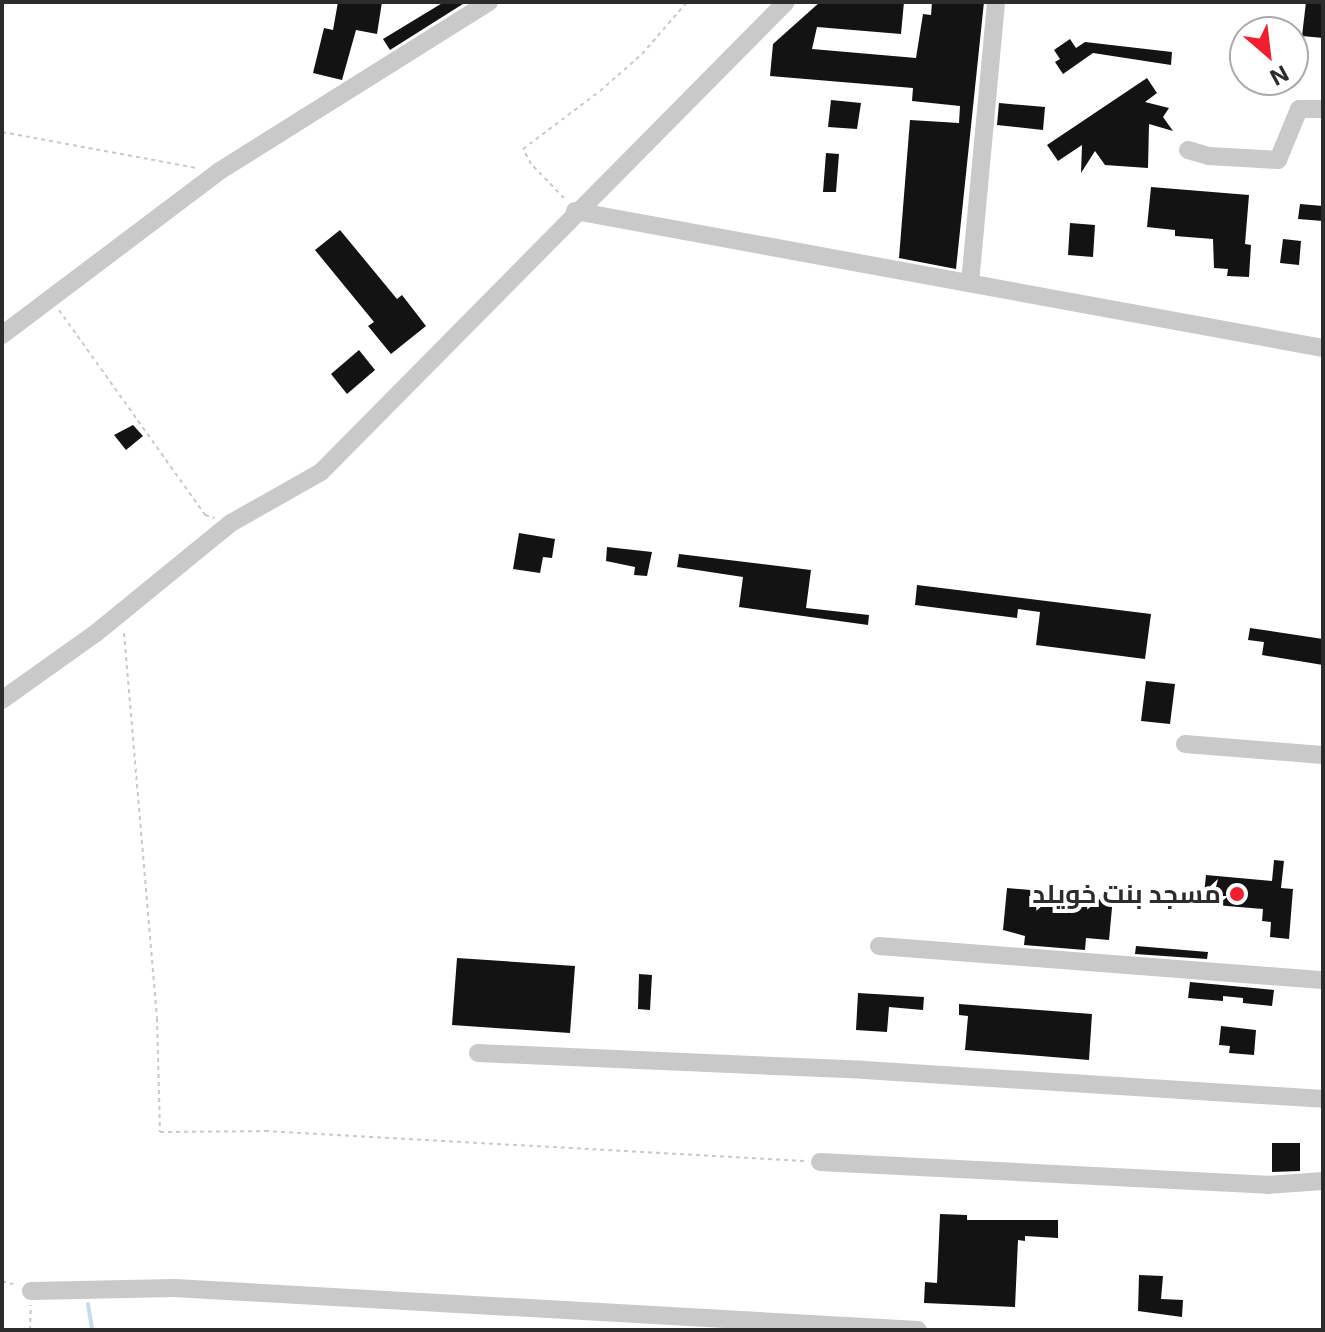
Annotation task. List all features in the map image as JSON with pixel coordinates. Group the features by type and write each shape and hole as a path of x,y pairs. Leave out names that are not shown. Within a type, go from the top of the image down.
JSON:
{"street":[{"path":"2,335 218,172 489,2"},
{"path":"2,700 122,612 231,523 321,472 575,211 786,2"},
{"path":"970,283 996,2"},
{"path":"1188,150 1209,156 1278,160 1299,109 1323,109"},
{"path":"575,211 1323,348"},
{"path":"1185,744 1323,755"},
{"path":"879,946 1323,980"},
{"path":"478,1053 864,1070 1323,1099"},
{"path":"820,1162 1267,1185 1323,1181"},
{"path":"31,1291 174,1288 918,1330"}],"path":[{"path":"575,211 531,164 523,149 631,63 687,2"},
{"path":"2,132 218,172"},
{"path":"52,299 205,515 231,523"},
{"path":"122,612 157,1018 160,1132 265,1131 820,1162"},
{"path":"30,1330 31,1291"}],"building":[{"path":"338,2 382,2 377,34 356,30 342,80 313,73 324,28 333,30"},
{"path":"444,2 466,2 390,50 383,39"},
{"path":"820,2 904,2 901,34 817,27 812,49 916,58 923,14 931,15 932,2 984,2 956,269 899,258 910,120 959,123 960,106 912,101 913,88 770,76 773,44"},
{"path":"1306,2 1323,2 1323,38 1309,37 1309,16 1304,16"},
{"path":"1070,39 1076,48 1085,42 1172,52 1171,65 1093,53 1063,74 1055,62 1060,59 1054,50"},
{"path":"1147,78 1157,93 1145,102 1169,108 1163,117 1173,131 1149,124 1148,168 1105,165 1095,151 1081,173 1082,145 1058,161 1047,145"},
{"path":"831,100 861,103 857,129 828,127"},
{"path":"999,103 1045,107 1043,130 997,125"},
{"path":"826,153 839,154 836,192 823,192"},
{"path":"1151,187 1249,195 1245,244 1251,245 1249,277 1227,276 1228,269 1214,268 1213,239 1175,236 1175,230 1147,227"},
{"path":"1300,204 1323,206 1323,221 1298,219"},
{"path":"1070,223 1095,225 1093,257 1068,255"},
{"path":"340,230 397,299 402,295 426,326 391,354 368,326 374,322 315,250"},
{"path":"1283,239 1301,241 1299,265 1280,263"},
{"path":"359,350 375,370 347,394 331,374"},
{"path":"133,425 143,436 126,450 114,435"},
{"path":"519,533 555,539 552,558 543,557 540,573 513,569"},
{"path":"607,547 652,552 647,576 634,575 635,567 606,561"},
{"path":"679,554 811,570 806,608 869,615 868,625 739,607 743,577 677,567"},
{"path":"917,585 1151,614 1145,659 1036,645 1040,612 1018,609 1017,618 915,605"},
{"path":"1250,628 1323,639 1323,665 1262,655 1264,642 1248,640"},
{"path":"1146,681 1175,684 1170,724 1141,721"},
{"path":"1274,860 1284,861 1281,888 1293,889 1289,939 1270,937 1271,922 1262,921 1263,909 1203,904 1206,875 1272,881"},
{"path":"1007,888 1113,897 1109,940 1086,938 1085,950 1024,945 1025,936 1003,930"},
{"path":"1136,946 1208,952 1207,959 1135,954"},
{"path":"457,958 575,966 570,1033 452,1025"},
{"path":"639,974 652,975 650,1010 638,1009"},
{"path":"1190,982 1274,990 1272,1006 1243,1003 1243,998 1223,996 1223,1001 1188,998"},
{"path":"858,993 924,997 923,1010 889,1007 887,1032 856,1030"},
{"path":"959,1004 1092,1014 1089,1060 965,1050 968,1016 959,1015"},
{"path":"1221,1026 1256,1030 1254,1055 1229,1053 1230,1046 1219,1045"},
{"path":"1272,1143 1300,1143 1300,1171 1272,1172"},
{"path":"940,1214 967,1215 967,1220 1058,1220 1058,1238 1025,1236 1025,1241 1018,1240 1015,1307 924,1303 925,1282 937,1283"},
{"path":"1139,1275 1163,1276 1161,1299 1183,1300 1182,1317 1138,1311"}],"waterway":[{"path":"88,1304 92,1330"}],"place":[{"name":"مسجد بنت خويلد","path":"1237,894"}]}
